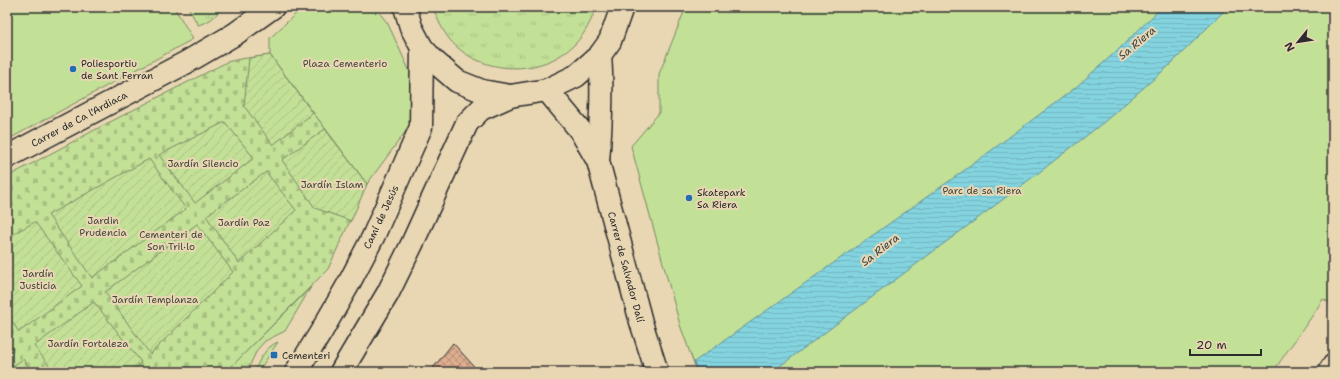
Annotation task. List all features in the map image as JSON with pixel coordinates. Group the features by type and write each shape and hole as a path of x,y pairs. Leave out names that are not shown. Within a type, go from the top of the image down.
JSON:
{"main road":[{"name":"Carrer de Ca l'Ardiaca","path":"235,34 248,12 249,7"},
{"name":"Carrer de Ca l'Ardiaca","path":"7,157 187,62 235,34 273,7"},
{"path":"405,7 411,27 422,48 435,62 457,81 482,91 510,96"},
{"path":"342,372 388,293 467,123 481,109 510,96 547,90 576,76 600,55 610,41 622,7"},
{"name":"Camí de Jesús","path":"296,372 325,326 373,237 421,127 422,48"},
{"name":"Carrer de Salvador Dalí","path":"598,162 602,79 600,55"},
{"name":"Carrer de Salvador Dalí","path":"547,90 580,130 598,162 641,322 657,372"},
{"path":"1329,372 1333,366"}],"green space":[{"name":"Poliesportiu de Sant Ferran","path":"7,7 174,7 193,39 7,140"},
{"path":"188,7 222,7 212,19 198,25"},
{"name":"Plaza Cementerio","path":"303,7 375,7 388,24 410,72 411,124 367,184 270,55 270,38"},
{"path":"433,7 597,7 582,35 575,44 561,55 546,62 529,67 512,68 494,66 463,52 447,36"},
{"name":"Parc de sa Riera","path":"686,7 1333,7 1333,298 1330,303 1323,299 1273,372 697,372 680,325 631,146 659,113 659,74"},
{"name":"Cementeri de Son Tril·lo","path":"270,55 367,184 328,269 226,372 7,372 7,177 227,62"},
{"path":"270,55 313,113 273,145 244,106 249,58"},
{"name":"Jardín Silencio","path":"225,122 254,158 195,203 159,155"},
{"name":"Jardín Islam","path":"325,129 367,184 351,221 315,208 282,160"},
{"name":"Jardin Prudencia","path":"149,159 186,209 92,278 48,215"},
{"name":"Jardín Paz","path":"266,172 296,210 239,263 206,216"},
{"name":"Jardín Justicia","path":"35,222 82,286 19,332 7,314 7,237"},
{"name":"Jardín Templanza","path":"197,224 233,272 150,354 105,292"},
{"path":"311,287 285,331 265,341 257,350 245,372 226,372"},
{"name":"Jardín Fortaleza","path":"94,302 141,362 131,372 54,372 34,346"},
{"path":"278,342 258,372 254,372 260,359 269,347"},
{"path":"23,359 32,372 7,372 7,370"}],"water":[{"name":"Sa Riera","path":"1162,7 1228,7 1171,64 1104,122 1037,174 772,372 697,372 694,362 969,167 1075,88 1119,49"}],"building":[{"path":"453,343 479,372 430,372"}],"place":[{"name":"Poliesportiu de Sant Ferran","path":"73,69"},
{"name":"Skatepark Sa Riera","path":"689,198"},
{"name":"Cementeri","path":"274,355"}]}
